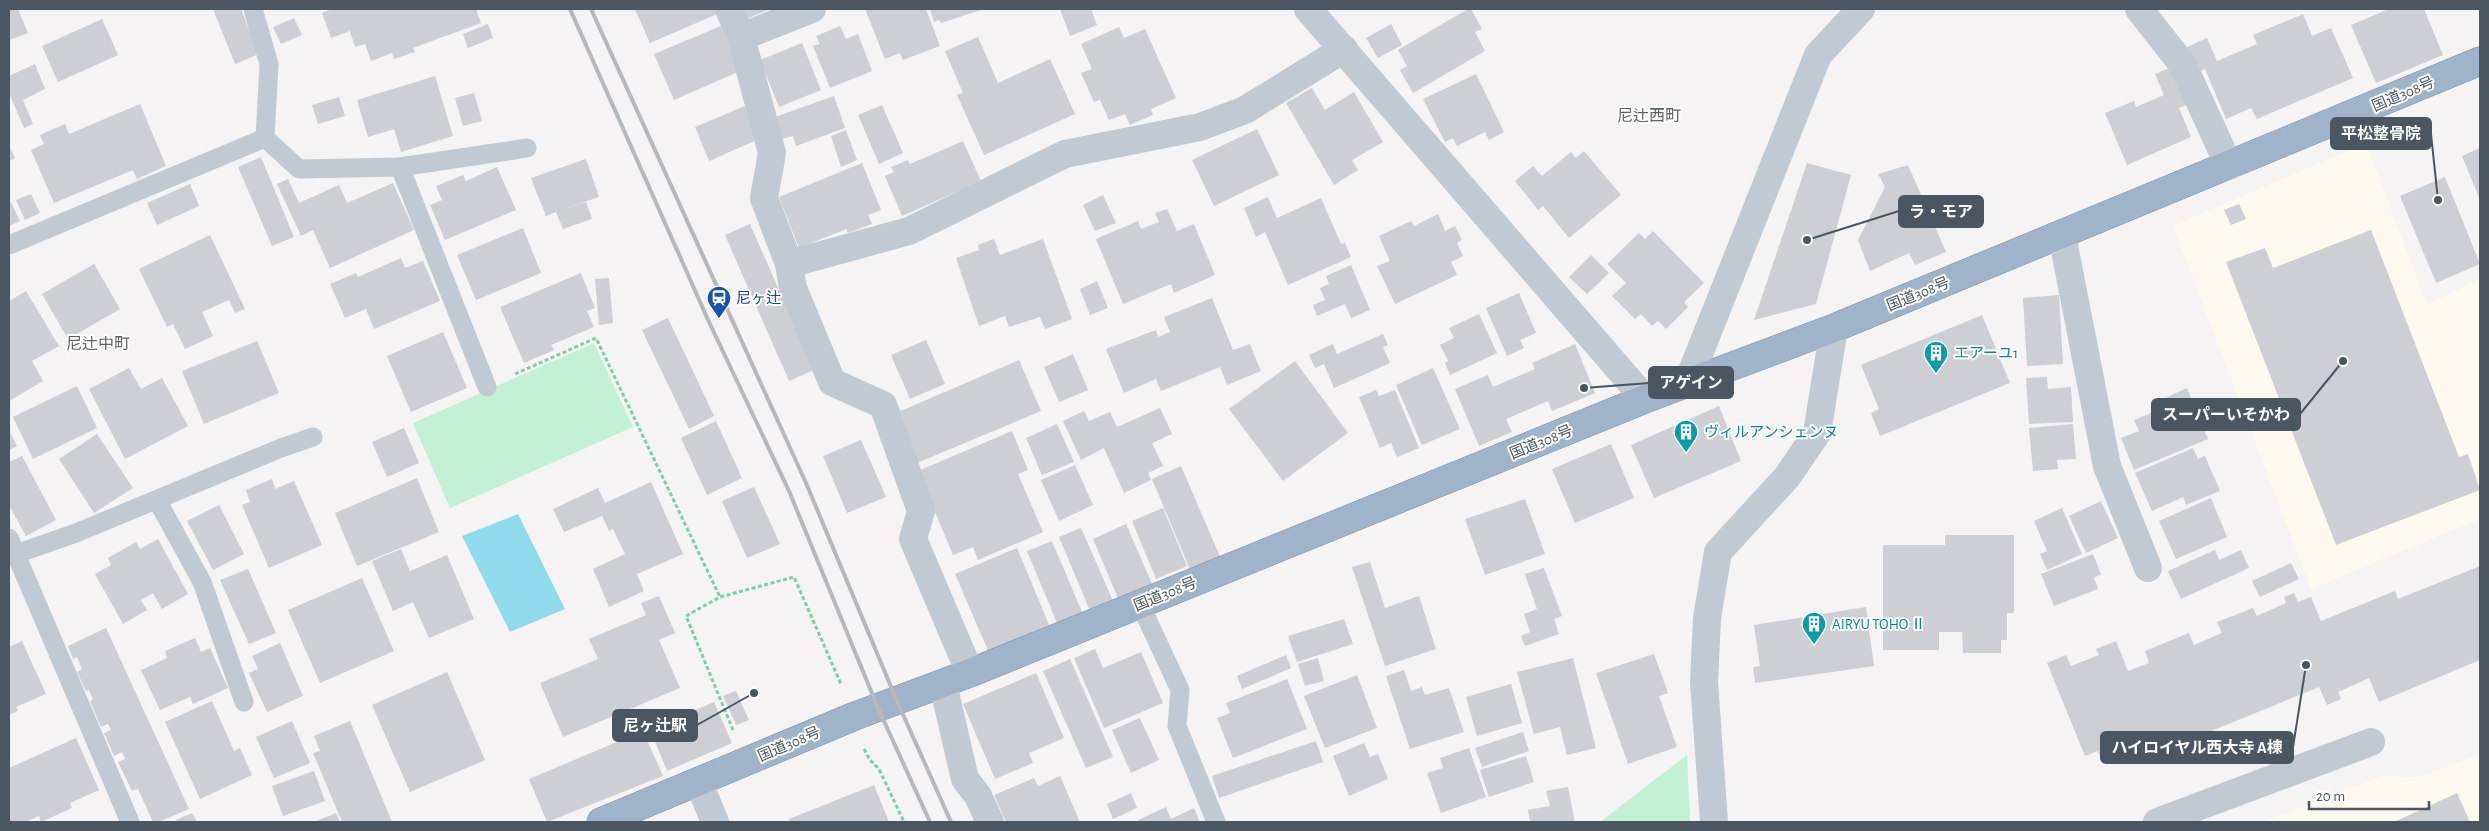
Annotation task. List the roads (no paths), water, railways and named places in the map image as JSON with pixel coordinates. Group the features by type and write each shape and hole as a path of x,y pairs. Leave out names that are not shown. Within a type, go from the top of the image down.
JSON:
{"highway":[{"name":"国道308号","path":"601,822 643,814 699,783 852,718 970,674 1645,399 1834,328 2480,62"}],"street":[{"path":"729,9 741,37 772,153 764,198 789,264 794,288 832,382 883,405 921,511 913,539 970,674"},
{"path":"741,37 812,9"},
{"path":"1308,9 1645,399"},
{"path":"1687,384 1818,55 1860,9"},
{"path":"2139,9 2183,65 2229,166"},
{"path":"789,264 909,230 1065,154 1200,128 1245,110 1344,49"},
{"path":"2062,235 2107,466 2148,568"},
{"path":"1714,822 1704,682 1707,618 1718,552 1787,477 1818,433 1834,328"},
{"path":"943,684 965,779 978,796 990,822"},
{"path":"2156,822 2371,742"},
{"path":"699,783 715,822"}],"lane":[{"path":"253,9 269,64 265,138"},
{"path":"265,138 299,169 400,167 527,148"},
{"path":"9,245 265,138"},
{"path":"400,167 487,387"},
{"path":"130,822 13,546 76,533 281,448 313,437"},
{"path":"158,500 202,582 244,702"},
{"path":"1140,604 1180,690 1177,726 1216,822"}],"water":[{"path":"518,514 565,609 510,632 462,536"}],"railway":[{"path":"570,9 709,322 789,491 878,708 930,822"},
{"path":"591,9 806,483 897,701 951,822"}],"place":[{"name":"平松整骨院","path":"2438,200"},
{"name":"ラ・モア","path":"1807,240"},
{"name":"尼ヶ辻","path":"719,319"},
{"name":"スーパーいそかわ","path":"2343,361"},
{"name":"エアーユ1","path":"1936,374"},
{"name":"アゲイン","path":"1584,388"},
{"name":"ヴィルアンシェンヌ","path":"1686,453"},
{"name":"AIRYU TOHO Ⅱ","path":"1814,645"},
{"name":"ハイロイヤル西大寺 A棟","path":"2306,665"},
{"name":"尼ヶ辻駅","path":"754,693"}],"district":[{"name":"尼辻西町","path":"1649,115"},
{"name":"尼辻中町","path":"98,343"}]}
